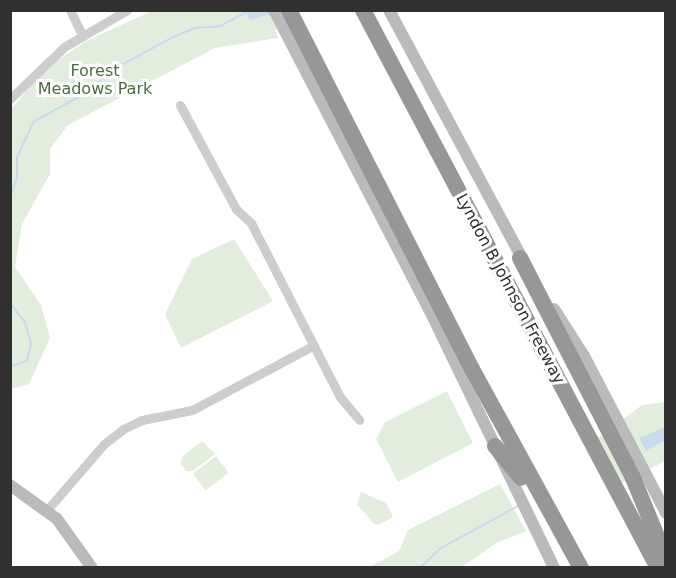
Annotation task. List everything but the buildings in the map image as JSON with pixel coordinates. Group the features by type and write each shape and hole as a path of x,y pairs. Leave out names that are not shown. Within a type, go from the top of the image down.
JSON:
{"highway":[{"path":"288,10 575,564"},
{"name":"Lyndon B Johnson Freeway","path":"363,10 658,567"},
{"path":"520,258 633,478 666,558"},
{"path":"495,446 513,464 575,564"}],"main road":[{"path":"274,10 429,309 554,567"},
{"path":"389,10 520,258 584,356 666,513"},
{"path":"10,486 48,510 92,567"}],"street":[{"path":"70,10 82,35"},
{"path":"12,94 46,62 82,35 127,10"},
{"path":"180,105 236,209 251,223 347,410 359,420"},
{"path":"48,510 104,444 123,429 142,420 192,410 314,345"}],"green space":[{"name":"Forest Meadows Park","path":"152,11 296,11 303,24 275,30 278,38 215,48 68,125 50,149 50,174 22,224 15,267 41,305 50,338 29,384 11,389 10,110 46,68 86,41"},
{"path":"234,239 273,301 181,348 165,314 192,259"},
{"path":"447,391 473,443 398,482 376,439 385,422"},
{"path":"665,402 665,461 620,484 596,439 642,405"},
{"path":"202,441 215,454 193,471 186,471 181,464 182,457"},
{"path":"216,456 229,473 205,490 193,473"},
{"path":"500,484 526,531 496,543 462,567 369,567 399,551 408,530"},
{"path":"361,492 386,503 393,517 378,525 373,523 357,504"}],"water":[{"path":"245,11 278,11 279,12 250,20"},
{"path":"665,427 665,440 646,451 639,438"}],"waterway":[{"path":"10,198 17,178 17,157 33,122 86,93 116,68 171,38 194,28 220,26 250,10"},
{"path":"10,303 25,322 31,344 27,361 10,367"},
{"path":"420,568 441,548 518,506"}]}
